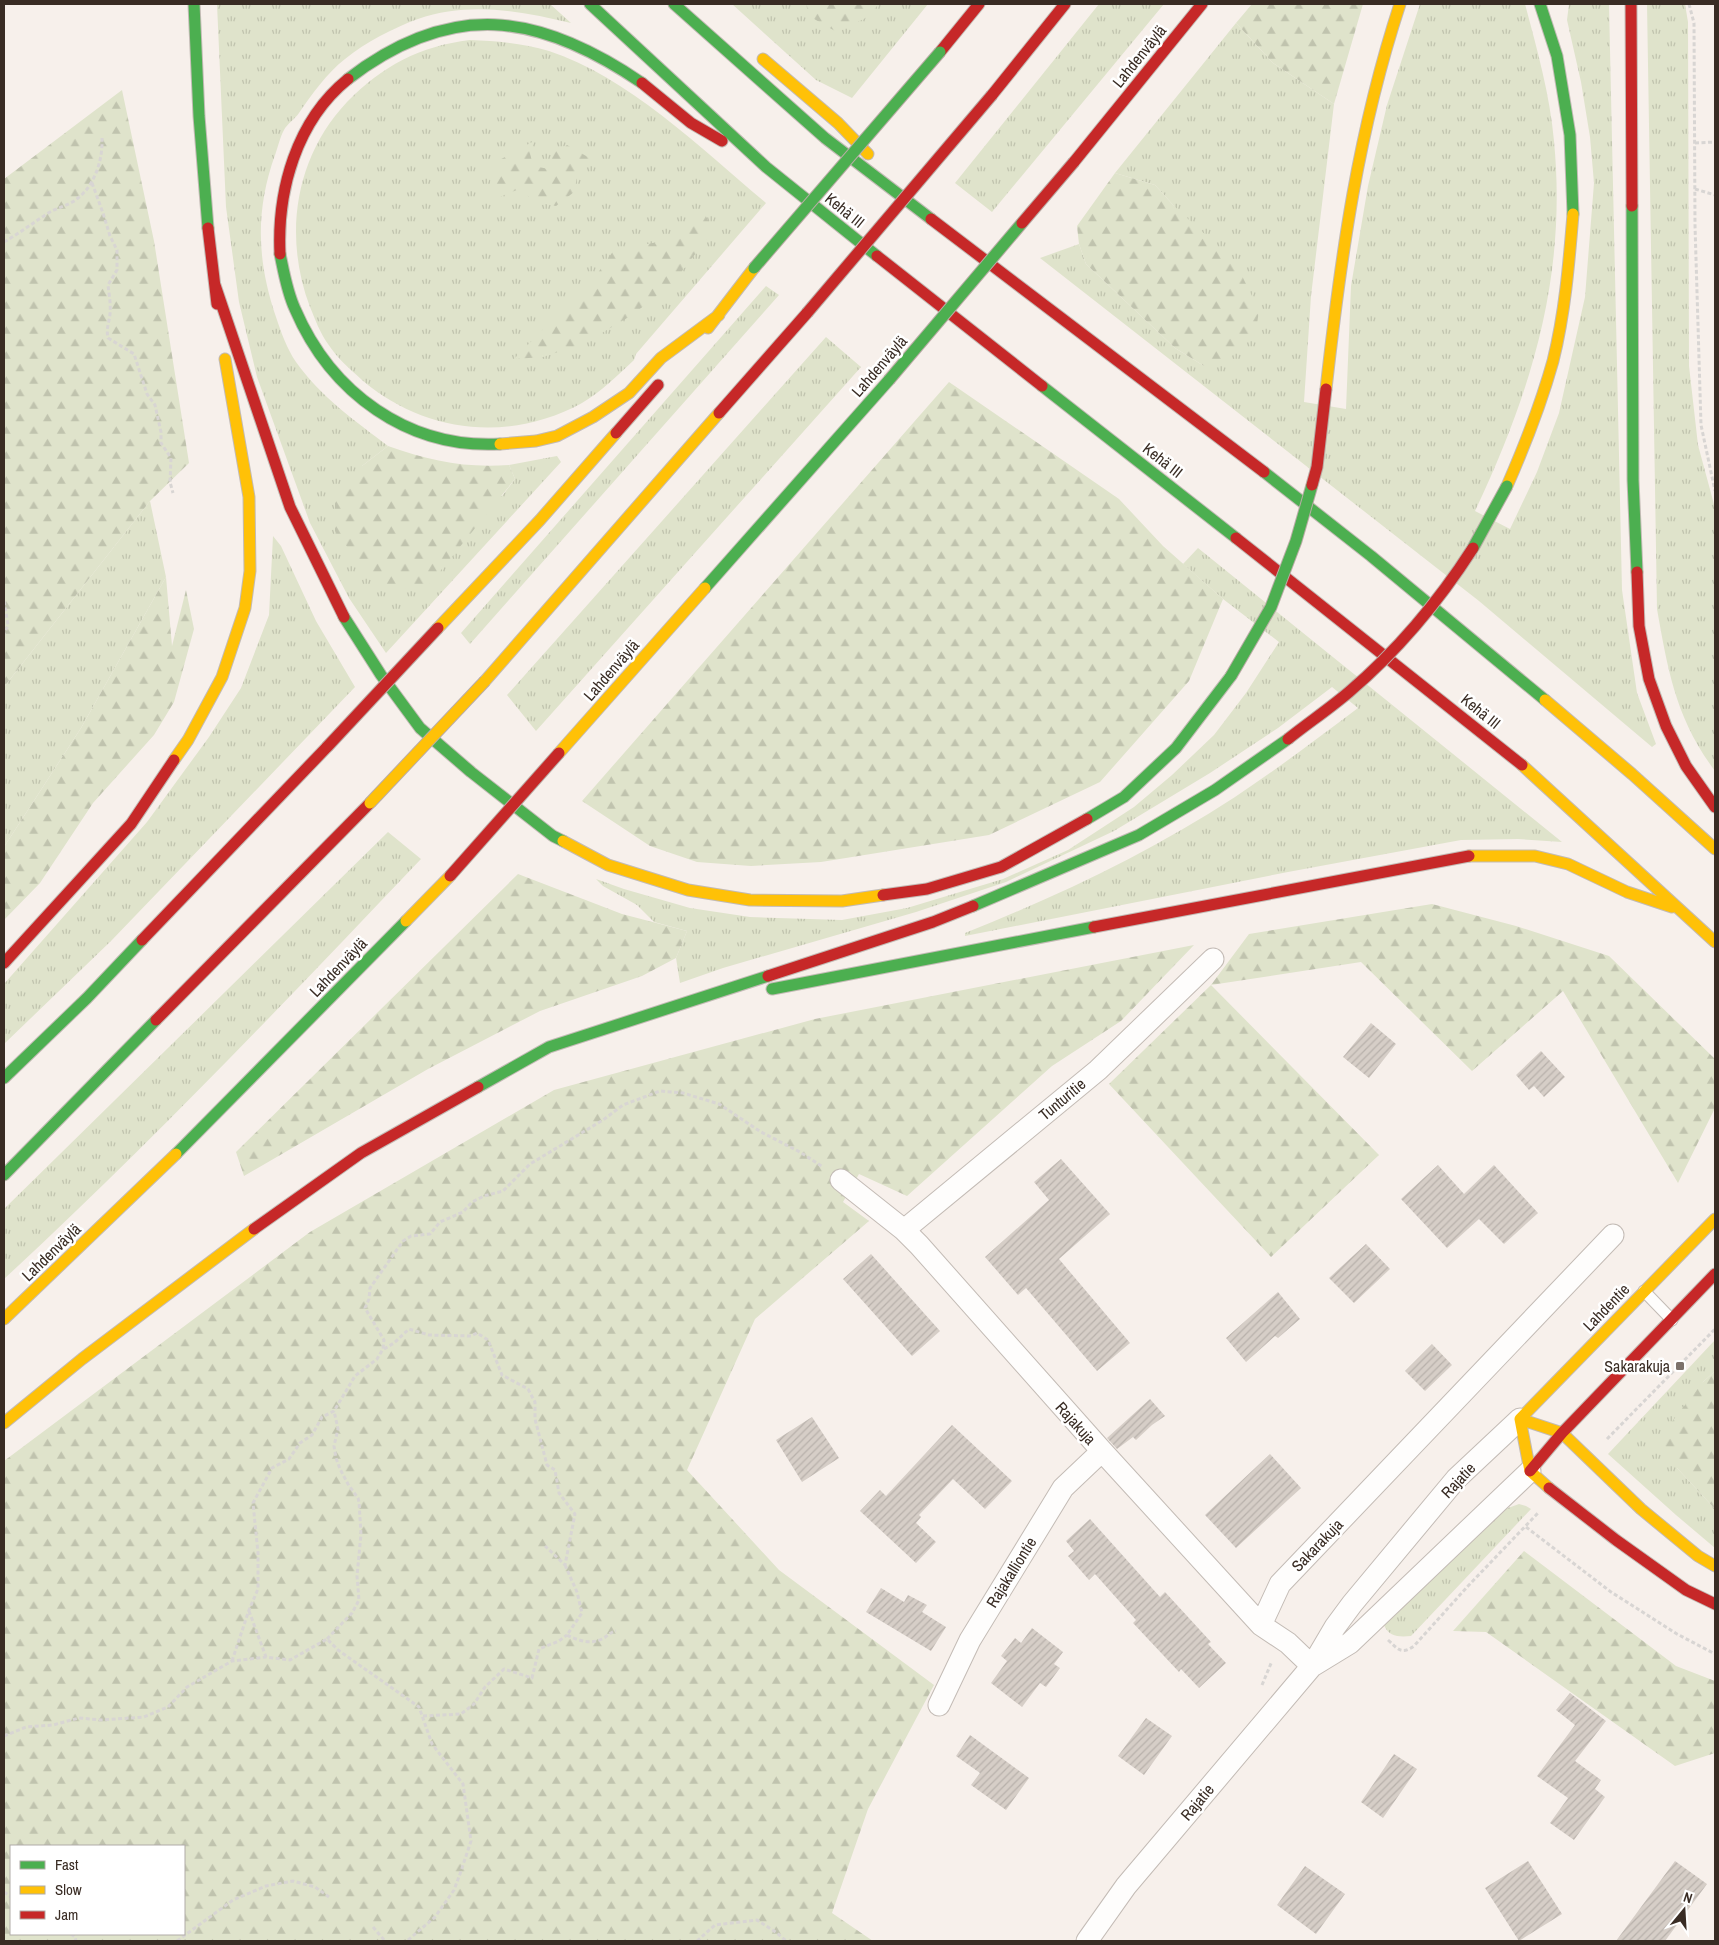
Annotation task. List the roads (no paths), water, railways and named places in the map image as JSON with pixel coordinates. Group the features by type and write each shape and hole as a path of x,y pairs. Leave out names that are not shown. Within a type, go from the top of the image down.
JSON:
{"main road":[{"path":"4,963 132,824 193,732 222,677 245,608 250,571 249,497 243,455 232,405 203,185 194,4"},
{"name":"Kehä III","path":"590,4 766,167 901,276 1388,657 1536,776 1715,942"},
{"path":"674,4 825,138 1239,452 1371,556 1489,652 1715,849"},
{"path":"970,15 975,4"},
{"path":"688,351 719,315 754,268 979,4"},
{"path":"4,1175 370,803 485,681 808,313 1065,4"},
{"name":"Lahdenväylä","path":"4,1319 211,1120 450,876 889,380 1074,162 1202,4"},
{"path":"215,285 290,507 338,607 381,675 420,728 471,772 553,836 608,865 688,890 750,900 842,901 927,889 1001,867 1054,839 1124,797 1176,748 1231,676 1271,607 1296,542 1317,468 1338,285 1356,167 1385,46 1400,4"},
{"path":"4,1422 82,1359 218,1255 361,1153 549,1047 933,922 1053,873 1139,835 1215,790 1288,739 1349,692 1410,632 1457,573 1484,530 1507,486 1530,434 1553,360 1567,286 1573,212 1570,135 1557,56 1540,4"},
{"path":"1631,10 1633,480 1639,626 1649,679 1666,726 1686,766 1715,807"},
{"path":"719,315 664,355 626,395 560,436 512,446 466,444 426,434 392,421 357,397 328,367 307,336 292,304 282,268 278,230 284,187 295,154 312,121 337,88 363,67 396,45 424,33 461,25 500,24 541,32 580,47 635,79 694,125 766,167"},
{"path":"752,49 838,123 921,210"},
{"path":"4,1078 87,998 327,747 540,520 669,373"},
{"path":"655,1011 1459,857 1486,854 1535,856 1568,864 1626,892 1683,911"},
{"name":"Lahdentie","path":"1520,1419 1715,1219"},
{"path":"1530,1471 1562,1434 1715,1274"},
{"path":"1520,1419 1562,1434 1641,1509 1698,1556 1715,1566"},
{"path":"1520,1419 1530,1471 1555,1493 1686,1590 1715,1604"}],"street":[{"name":"Tunturitie","path":"904,1230 1098,1070 1213,959"},
{"name":"Rajakuja","path":"841,1180 904,1230 1102,1452 1261,1625 1288,1643 1312,1666"},
{"name":"Sakarakuja","path":"1261,1625 1280,1584 1613,1235"},
{"name":"Rajatie","path":"1087,1941 1126,1886 1312,1666 1335,1627 1352,1604 1456,1479 1520,1419"},
{"name":"Rajakalliontie","path":"939,1705 970,1640 1063,1488 1102,1452"},
{"name":"Rajatie","path":"1312,1666 1350,1643 1530,1471"}],"lane":[{"path":"1644,1291 1672,1320"}],"place":[{"name":"Sakarakuja","path":"1680,1366"}]}
